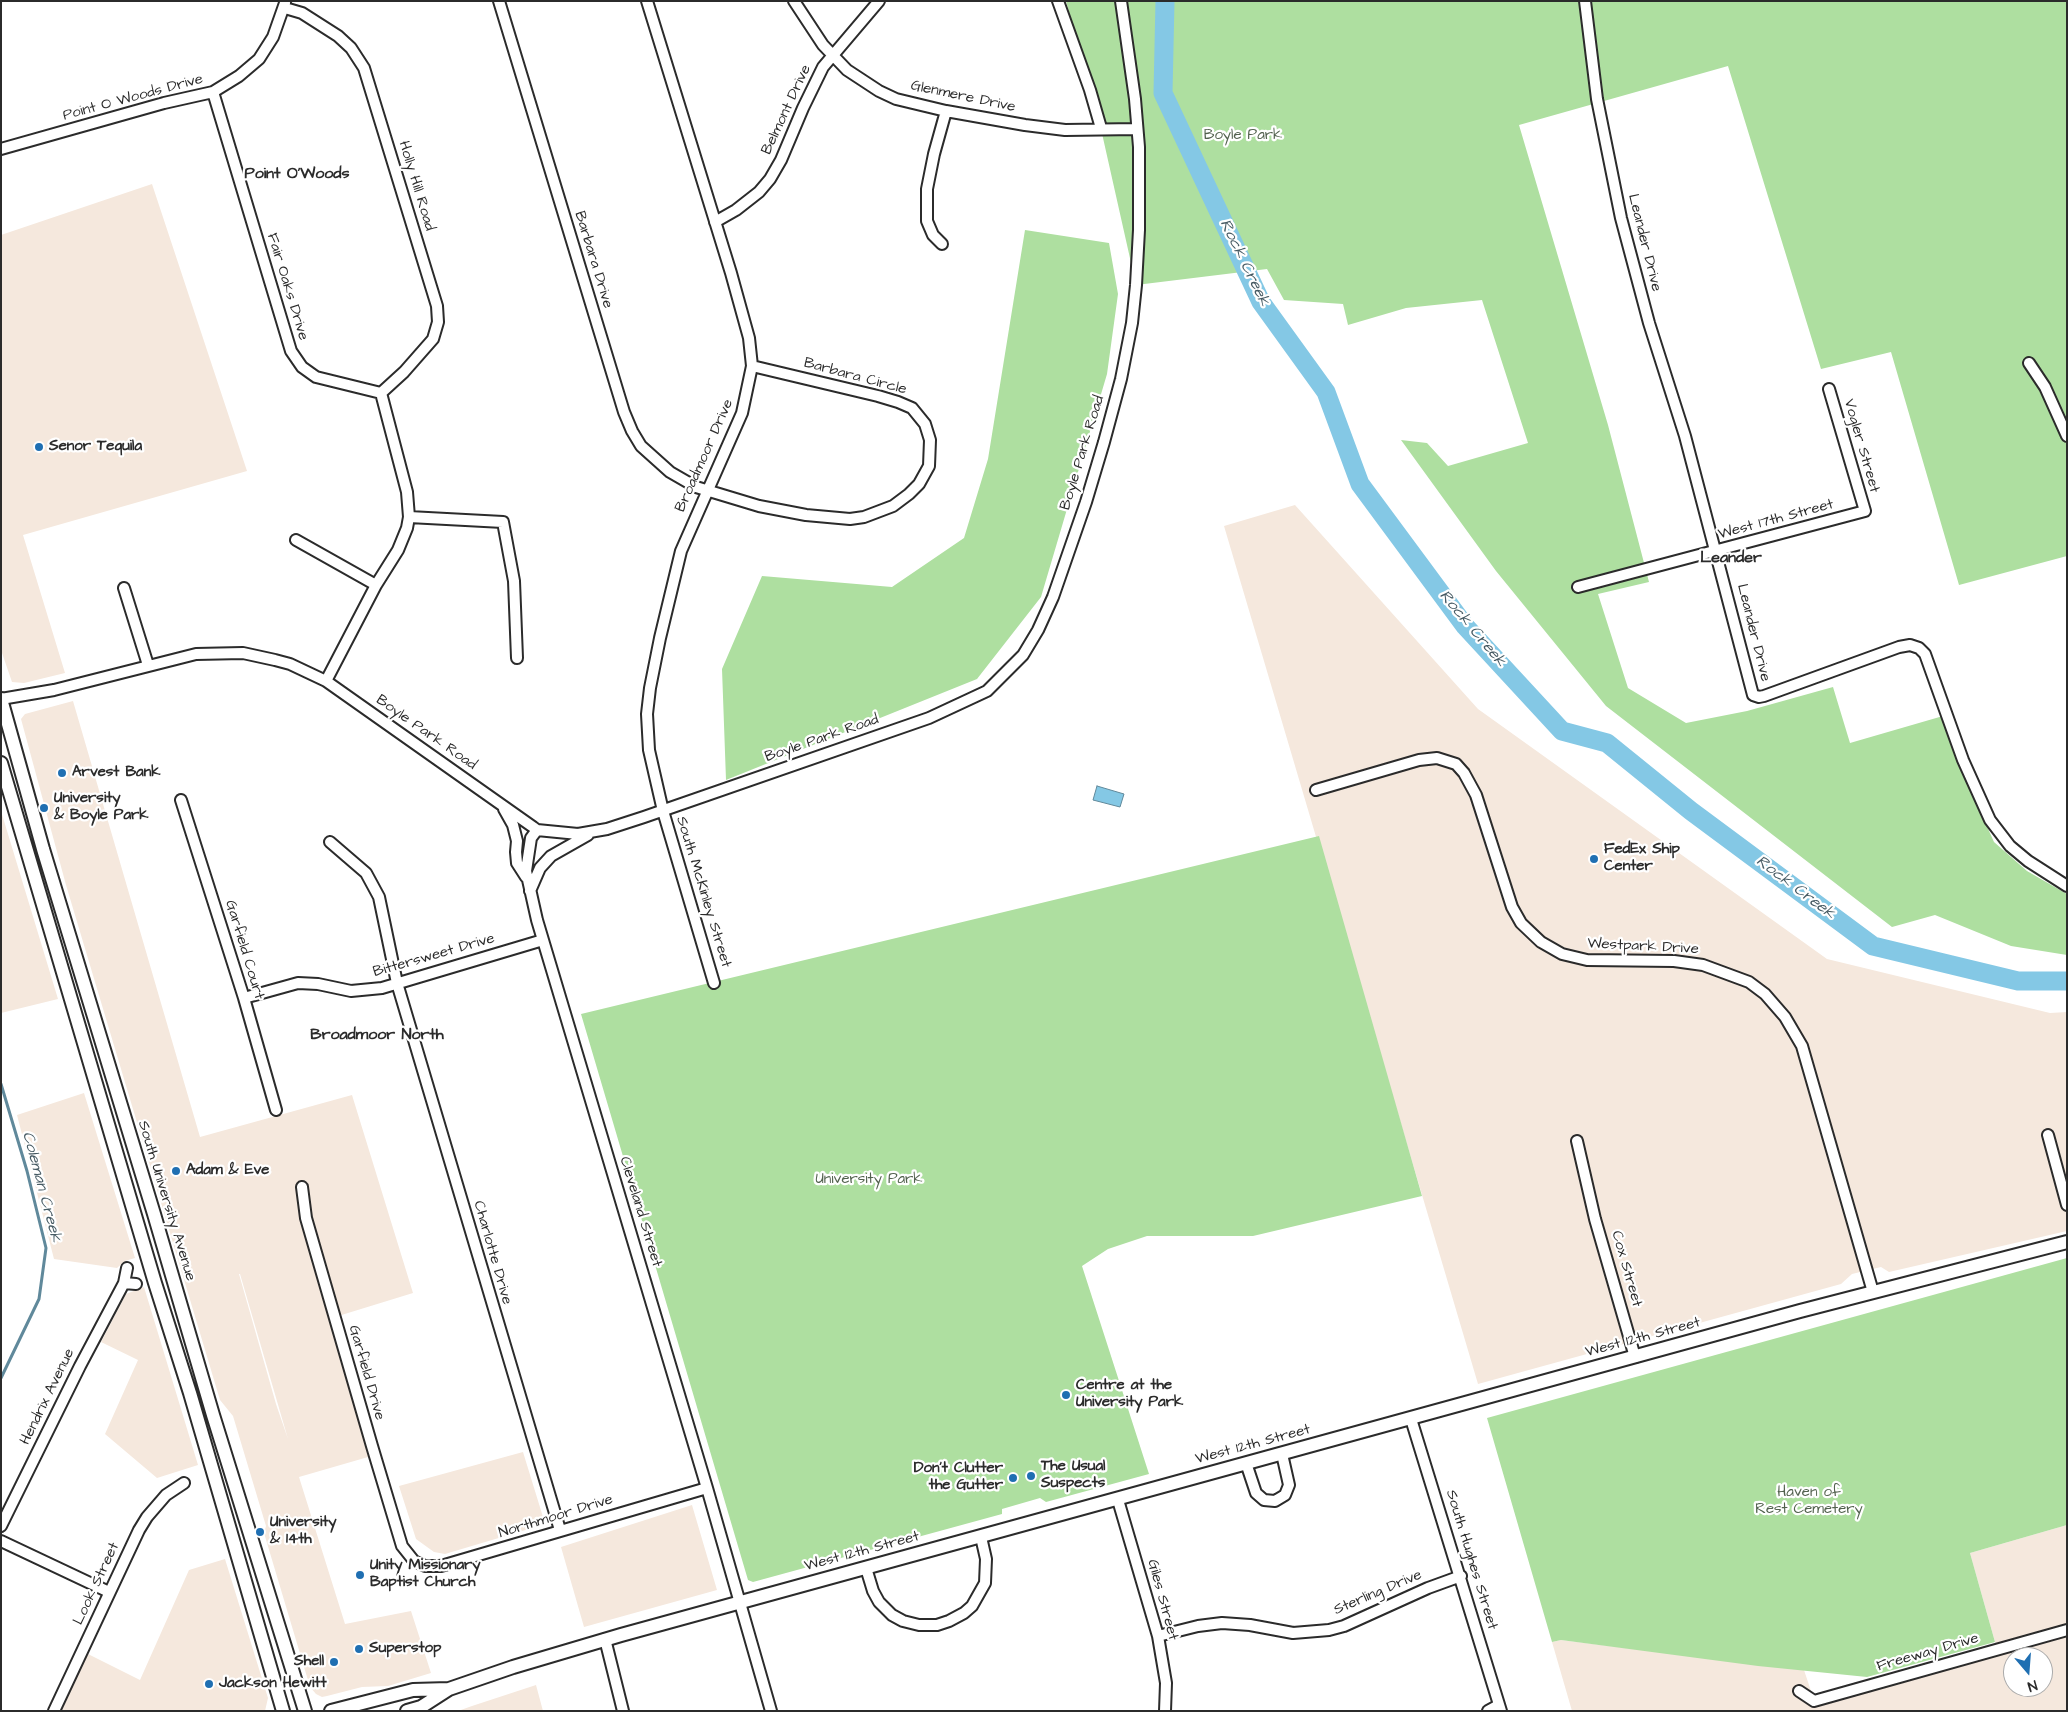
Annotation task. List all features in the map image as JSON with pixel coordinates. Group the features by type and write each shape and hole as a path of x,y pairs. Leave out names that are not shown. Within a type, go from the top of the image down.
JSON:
{"main road":[{"name":"South University Avenue","path":"1,699 38,833 154,1214 210,1406 305,1711"},
{"path":"1,763 153,1275 190,1393 283,1711"},
{"name":"West 12th Street","path":"331,1711 413,1690 450,1688 605,1639 1873,1292 2067,1242"},
{"name":"West 12th Street","path":"407,1711 421,1707 450,1688"}],"street":[{"name":"Barbara Drive","path":"499,1 632,431 642,446 659,464 685,481 708,491"},
{"name":"Broadmoor Drive","path":"647,1 749,338 752,366 742,413 681,550 665,614 650,688 647,714 649,750 663,811"},
{"name":"Glenmere Drive","path":"794,1 809,27 833,56 862,81 879,91 915,104 946,111 1065,130 1137,129"},
{"name":"Belmont Drive","path":"715,222 736,210 759,192 770,179 781,160 803,108 823,68 879,1"},
{"path":"1058,1 1090,90 1101,128"},
{"name":"Boyle Park Road","path":"1,699 54,690 196,654 243,653 290,664 326,681 537,830 564,834 593,833 663,811 930,718 987,691 1023,655 1038,630 1053,597 1086,502 1121,379 1132,323 1136,284 1139,147 1134,90 1121,1"},
{"name":"Leander Drive","path":"1585,1 1597,98 1621,218 1649,323 1685,436 1717,551 1753,695 1764,696 1899,647 1910,645 1920,648 1926,654 1966,767 1990,820 2010,846 2028,861 2067,886"},
{"name":"Point O Woods Drive","path":"1,149 164,103 212,92 239,76 259,59 273,37 285,4"},
{"name":"Holly Hill Road","path":"285,4 338,36 351,48 364,68 437,306 438,322 433,339 415,360 381,393"},
{"name":"Fair Oaks Drive","path":"212,92 291,352 302,366 316,377 381,393"},
{"path":"942,244 933,235 926,221 927,189 946,111"},
{"path":"2029,362 2045,387 2067,436"},
{"name":"Barbara Circle","path":"708,491 768,508 827,518 850,519 864,517 881,511 901,500 920,484 929,466 931,451 929,433 922,419 908,406 878,396 752,366"},
{"name":"Vogler Street","path":"1829,389 1865,511"},
{"path":"326,681 376,585 398,550 407,528 409,517 407,492 381,393"},
{"name":"West 17th Street","path":"1578,587 1865,511"},
{"path":"409,517 503,522 514,581 517,658"},
{"path":"296,540 376,585"},
{"path":"124,588 148,665"},
{"name":"Westpark Drive","path":"1316,790 1419,760 1437,758 1456,764 1464,773 1476,795 1512,907 1521,923 1541,942 1562,954 1587,960 1674,961 1703,964 1749,982 1765,994 1785,1017 1802,1046 1873,1292"},
{"name":"Garfield Court","path":"181,800 244,998 276,1110"},
{"path":"501,803 513,825 517,841 518,863 526,877"},
{"name":"South McKinley Street","path":"663,811 714,983"},
{"name":"Cleveland Street","path":"537,830 531,838 526,877 771,1711"},
{"path":"530,891 540,868 551,856 593,833"},
{"name":"Charlotte Drive","path":"330,842 366,872 379,896 397,983 560,1530"},
{"name":"Bittersweet Drive","path":"244,998 298,983 318,984 351,991 382,988 543,940"},
{"path":"2048,1135 2067,1205"},
{"name":"Cox Street","path":"1577,1141 1596,1219 1635,1357"},
{"name":"Garfield Drive","path":"302,1188 306,1218 368,1434 402,1546 414,1561"},
{"name":"Hendrix Avenue","path":"1,1526 124,1282 127,1268"},
{"path":"124,1282 136,1284"},
{"name":"South Hughes Street","path":"1411,1419 1461,1576 1500,1708"},
{"path":"1246,1464 1256,1493 1264,1500 1275,1501 1285,1495 1289,1485 1282,1454"},
{"name":"Look Street","path":"54,1711 139,1530 147,1517 166,1495 184,1483"},
{"name":"Northmoor Drive","path":"414,1561 425,1566 441,1566 707,1488"},
{"name":"Giles Street","path":"1118,1500 1158,1636 1166,1683 1165,1711"},
{"path":"866,1568 876,1597 892,1615 919,1625 943,1623 964,1613 972,1606 982,1589 986,1572 986,1559 981,1537"},
{"path":"1,1541 109,1592"},
{"name":"Sterling Drive","path":"1158,1636 1198,1626 1222,1623 1250,1625 1293,1633 1328,1630 1344,1626 1428,1588 1461,1576"},
{"name":"Freeway Drive","path":"1799,1691 1814,1701 2067,1630"},
{"path":"605,1639 623,1711"},
{"path":"1488,1711 1500,1708"}],"shaded area":[{"path":"152,184 247,471 23,535 65,673 24,683 12,682 1,650 1,235"},
{"path":"1295,505 1478,709 1827,959 2050,1013 2067,1012 2067,1231 1889,1272 1881,1267 1852,1274 1841,1284 1478,1384 1224,526"},
{"path":"73,701 200,1137 352,1095 413,1293 335,1317 375,1455 299,1477 345,1624 411,1611 431,1673 388,1686 362,1687 322,1697 316,1694 310,1687 264,1533 266,1526 233,1416 220,1400 66,885 21,719 25,714","holes":["240,1274 288,1439 276,1404"]},
{"path":"1,811 58,999 1,1013"},
{"path":"84,1093 135,1258 125,1261 117,1268 54,1259 17,1115"},
{"path":"144,1287 198,1465 157,1478 105,1434 138,1360 101,1342 126,1294"},
{"path":"523,1452 543,1517 539,1526 445,1554 434,1552 416,1539 399,1486"},
{"path":"692,1505 717,1590 584,1627 561,1547"},
{"path":"2067,1525 2067,1711 1572,1711 1552,1642 1561,1640 1804,1670 1814,1700 1997,1649 1970,1553"},
{"path":"225,1559 268,1698 265,1711 60,1711 88,1654 140,1680 189,1570"},
{"path":"536,1685 543,1711 458,1711 472,1706"}],"green space":[{"name":"Boyle Park","path":"1066,1 2067,1 2067,556 1959,585 1891,352 1821,369 1728,66 1519,125 1608,425 1649,582 1598,594 1628,688 1686,723 1747,711 1833,687 1850,743 1943,716 1966,780 1994,842 2027,871 2067,894 2067,955 2011,946 1935,915 1892,927 1606,706 1496,571 1401,440 1427,443 1448,466 1528,443 1482,300 1406,308 1348,325 1343,304 1284,300 1267,269 1136,285 1101,129"},
{"path":"1025,230 1109,243 1118,294 1107,374 1041,597 977,679 726,780 722,669 762,576 892,587 964,538 988,459"},
{"name":"University Park","path":"1319,836 1422,1196 1253,1236 1147,1236 1108,1249 1082,1266 1149,1474 1046,1502 1040,1498 1002,1509 1002,1514 753,1582 748,1580 581,1014"},
{"name":"Haven of Rest Cemetery","path":"2067,1258 2067,1525 1970,1553 1995,1642 1867,1677 1758,1666 1561,1640 1552,1642 1487,1418"}],"water":[{"path":"1097,786 1124,794 1120,807 1093,800"}],"waterway":[{"name":"Rock Creek","path":"1165,1 1163,93 1261,302 1326,392 1360,484 1465,626 1562,731 1607,743 1691,811 1873,946 2018,981 2067,981"},
{"name":"Coleman Creek","path":"1,1084 27,1171 46,1248 39,1299 1,1378"}],"place":[{"name":"Senor Tequila","path":"39,447"},
{"name":"Arvest Bank","path":"62,773"},
{"name":"University & Boyle Park","path":"44,808"},
{"name":"FedEx Ship Center","path":"1594,859"},
{"name":"Adam & Eve","path":"176,1171"},
{"name":"Centre at the University Park","path":"1066,1395"},
{"name":"The Usual Suspects","path":"1031,1476"},
{"name":"Don't Clutter the Gutter","path":"1013,1478"},
{"name":"University & 14th","path":"260,1532"},
{"name":"Unity Missionary Baptist Church","path":"360,1575"},
{"name":"Superstop","path":"359,1649"},
{"name":"Shell","path":"334,1662"},
{"name":"Jackson Hewitt","path":"209,1684"}],"district":[{"name":"Point O'Woods","path":"297,175"},
{"name":"Leander","path":"1731,559"},
{"name":"Broadmoor North","path":"377,1036"}]}
